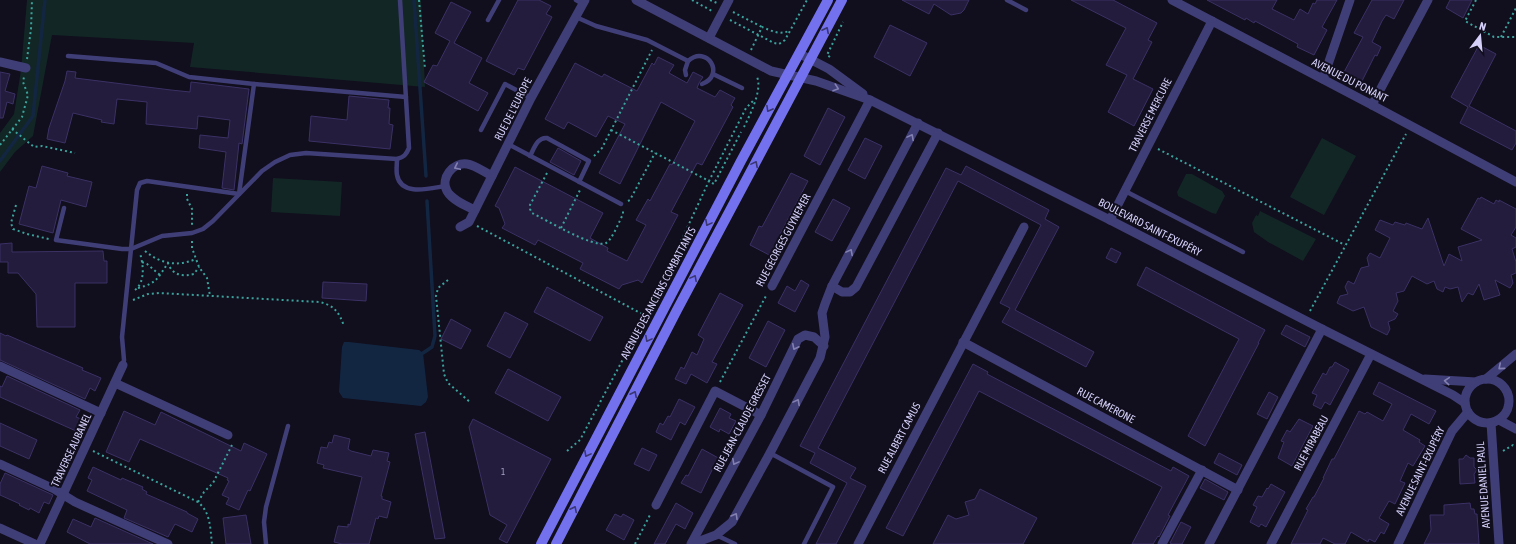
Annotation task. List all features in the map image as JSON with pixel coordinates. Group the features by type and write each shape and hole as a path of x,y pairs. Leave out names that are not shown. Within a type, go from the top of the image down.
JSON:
{"main road":[{"name":"AVENUE DES ANCIENS COMBATTANTS","path":"541,544 737,168 828,0"},
{"path":"556,544 677,310 802,78 842,0"}],"street":[{"name":"BOULEVARD SAINT-EXUPÉRY","path":"636,0 771,71 802,78 870,100 918,123 1453,395 1465,403"},
{"name":"AVENUE DU PONANT","path":"1172,0 1516,182"},
{"path":"1323,79 1350,0"},
{"path":"1372,105 1428,0"},
{"name":"RUE DE L'EUROPE","path":"469,222 531,98 576,17 581,1"},
{"path":"709,38 725,8"},
{"name":"TRAVERSE MERCURE","path":"1110,220 1212,21"},
{"name":"BOULEVARD SAINT-EXUPÉRY","path":"800,54 834,72 870,100"},
{"path":"0,62 26,68"},
{"name":"RUE GEORGES GUYNEMER","path":"772,286 870,100"},
{"path":"691,544 716,535 732,522 770,453 820,358 825,337 822,313 832,286 918,123"},
{"path":"832,286 842,292 850,292 856,287 938,134"},
{"path":"475,210 452,197 447,192 445,186 448,173 452,168 465,164 492,176"},
{"path":"460,227 469,222"},
{"name":"RUE ALBERT CAMUS","path":"858,544 1024,227"},
{"path":"1209,544 1322,329"},
{"name":"RUE JEAN-CLAUDE GRESSET","path":"691,544 798,340 805,335 814,337 824,346"},
{"name":"RUE CAMERONE","path":"963,342 1238,490"},
{"name":"RUE MIRABEAU","path":"1271,544 1371,354"},
{"path":"1418,378 1476,382 1486,379 1516,354"},
{"name":"TRAVERSE AUBANEL","path":"40,544 123,365"},
{"path":"0,366 101,413"},
{"path":"1476,382 1468,391 1465,403 1468,412 1476,420 1485,424 1495,422 1507,413 1513,400 1500,383 1486,379"},
{"path":"115,383 228,435"},
{"path":"656,505 715,391 760,415"},
{"name":"AVENUE SAINT-EXUPÉRY","path":"1398,544 1452,431 1468,412"},
{"path":"1452,431 1476,420"},
{"path":"1495,422 1516,429"},
{"name":"AVENUE DANIEL PAUL","path":"1495,422 1493,456 1499,544"},
{"path":"0,464 54,489 75,502 168,544"},
{"path":"1162,544 1202,470"},
{"path":"704,519 706,526 716,535"},
{"path":"0,528 35,544"}],"lane":[{"path":"64,208 56,240 131,249 162,236 192,233 203,229 213,221 262,171 275,162 290,155 306,153 397,159 403,157 407,154 409,148 400,0"},
{"path":"488,20 499,0"},
{"path":"1007,0 1026,10"},
{"path":"576,17 596,26 647,40 688,61"},
{"path":"68,56 156,63 189,77 406,97"},
{"path":"686,75 685,70 688,61 696,56 705,57 714,67 713,74 710,79 702,84"},
{"path":"713,74 742,88"},
{"path":"239,194 254,84"},
{"path":"481,130 505,84 531,98"},
{"path":"530,156 539,139 542,137 547,138 589,161 581,183"},
{"path":"508,144 621,204"},
{"path":"397,159 397,176 399,182 406,187 413,189 425,189 445,186"},
{"path":"123,365 124,360 122,344 125,307 137,190 140,183 147,181 239,194"},
{"path":"1125,191 1243,252"},
{"path":"266,544 264,522 266,507 288,426"},
{"path":"770,453 833,487 804,544"},
{"path":"716,535 735,544"}],"path":[{"path":"419,0 425,69"},
{"path":"692,0 725,8 759,35 779,44 785,40 807,0"},
{"path":"710,0 774,32 783,33 790,31"},
{"path":"1476,0 1465,21 1494,37 1516,37"},
{"path":"1501,37 1516,8"},
{"path":"827,54 844,20"},
{"path":"759,35 762,27"},
{"path":"589,161 602,148 656,44"},
{"path":"567,451 580,440 646,316 746,108 755,99"},
{"path":"744,127 751,114"},
{"path":"1306,320 1410,126"},
{"path":"12,129 34,147 42,146 75,153"},
{"path":"611,130 714,184 741,132"},
{"path":"1149,144 1345,245"},
{"path":"550,167 530,205 532,213 588,242 601,244 606,243 610,239 624,214 621,204 630,200 655,153"},
{"path":"561,228 581,183"},
{"path":"188,187 187,199 192,209 192,248 199,267 207,278 210,296"},
{"path":"16,205 12,229 27,234 56,240"},
{"path":"469,222 646,316"},
{"path":"138,246 152,257 168,263 179,264 196,259"},
{"path":"138,246 142,262 141,282 138,288"},
{"path":"142,262 147,264 160,275"},
{"path":"168,263 170,269 174,273 181,275 194,274 199,267"},
{"path":"126,297 138,288 153,283 168,263"},
{"path":"448,280 438,288 436,296 444,374 448,383 470,403"},
{"name":"RUE GEORGES GUYNEMER","path":"715,391 772,286"},
{"path":"125,307 132,301 148,294 159,293 326,303 335,308 340,315 344,326"},
{"path":"198,502 204,492 213,483 232,444 232,439 228,435"},
{"path":"1493,456 1513,445 1516,446"},
{"path":"85,447 198,502 205,507 209,515 212,544"},
{"path":"635,544 656,505"}],"green space":[{"path":"27,0 421,0 425,87 190,67 194,43 52,35 33,136 15,152 0,172 0,133 14,114 21,70"},
{"path":"1322,138 1356,156 1324,215 1290,197"},
{"path":"1186,174 1192,174 1222,191 1225,196 1216,214 1178,196 1177,192"},
{"path":"273,178 342,182 340,216 271,212"},
{"path":"1260,211 1316,239 1303,261 1268,242 1254,232 1252,223"}],"water":[{"path":"344,342 419,350 423,353 428,397 426,402 421,406 343,398 339,392 342,347"}],"building":[{"path":"518,0 539,0 551,6 546,14 552,17 524,70 518,68 514,75 486,61"},
{"path":"902,0 969,0 961,13 951,15 934,4 929,14"},
{"path":"1071,0 1113,0 1157,23 1148,40 1152,42 1133,79 1153,89 1134,126 1108,112 1127,75 1106,65 1126,28"},
{"path":"1207,0 1277,0 1272,9 1294,20 1300,9 1308,14 1313,3 1315,4 1317,0 1337,0 1322,27 1327,30 1314,55 1297,47 1298,44 1255,21 1254,23 1246,18 1245,20"},
{"path":"1372,0 1404,0 1394,19 1386,15 1382,21 1372,42 1381,47 1377,56 1375,55 1362,81 1344,72 1363,37 1354,33"},
{"path":"1450,0 1472,0 1463,18 1446,8"},
{"path":"451,2 471,12 454,43 482,58 469,83 488,93 478,111 424,82 433,65 437,66 450,41 435,33"},
{"path":"890,25 927,43 910,76 874,57"},
{"path":"1479,45 1496,54 1469,106 1516,131 1516,143 1512,150 1460,123 1468,107 1451,97"},
{"path":"658,57 674,65 669,73 687,83 693,72 703,77 697,88 715,97 720,90 735,98 731,105 733,107 702,165 697,163 671,212 678,215 642,283 638,280 622,285 619,289 580,269 583,263 538,240 535,245 502,228 505,224 499,208 495,206 515,167 603,213 590,238 608,248 607,251 627,261 646,225 636,220 648,199 650,201 670,164 672,165 695,121 661,102 620,184 599,173 625,124 608,116 596,137 568,122 564,129 545,119 575,63 602,77 604,74 637,91 652,63 654,65"},
{"path":"67,71 76,72 75,78 190,92 191,82 249,89 242,144 239,143 234,190 222,188 226,152 199,148 200,135 228,138 230,120 198,116 197,129 146,124 147,102 117,99 114,124 101,122 102,120 73,113 65,143 47,139"},
{"path":"0,72 10,74 5,91 15,94 13,104 7,102 3,118 0,118"},
{"path":"349,96 389,100 389,124 393,125 390,149 309,141 311,116 347,120"},
{"path":"828,108 845,117 820,165 804,156"},
{"path":"865,138 882,146 865,179 848,170"},
{"path":"558,148 581,161 574,175 550,162"},
{"path":"42,166 68,173 67,176 92,182 86,207 61,200 53,233 19,224 29,186 36,188"},
{"path":"966,166 1049,210 1045,219 1059,227 1015,310 1094,352 1086,367 1002,322 1010,308 1000,303 1041,225 958,181 818,448 856,468 850,478 866,486 836,544 816,544 847,483 810,463 815,453 800,446 946,168 961,175"},
{"path":"791,173 808,181 779,236 783,238 773,257 750,245 759,226 762,227"},
{"path":"1481,197 1494,204 1496,200 1499,202 1499,200 1516,209 1516,227 1511,235 1516,238 1516,247 1512,249 1516,262 1516,273 1511,275 1513,283 1510,288 1495,280 1500,295 1484,300 1479,284 1473,295 1468,293 1462,302 1458,287 1450,289 1445,287 1443,292 1437,289 1434,281 1427,284 1412,276 1404,291 1396,293 1398,301 1393,311 1398,314 1395,319 1388,322 1390,329 1387,335 1371,327 1364,307 1353,311 1337,303 1340,296 1348,294 1345,287 1348,281 1354,284 1361,268 1369,266 1367,258 1370,253 1380,258 1390,238 1375,230 1380,220 1393,225 1395,222 1405,225 1406,223 1422,229 1428,218 1444,266 1449,254 1462,261 1458,247 1482,240 1461,229 1478,198 1480,199"},
{"path":"833,199 850,208 832,241 815,232"},
{"path":"12,243 12,252 103,251 104,261 107,261 107,283 75,283 75,327 37,327 36,294 18,273 8,273 8,262 0,262 0,244"},
{"path":"1111,248 1121,253 1116,263 1106,258"},
{"path":"1146,267 1265,330 1205,446 1188,436 1239,339 1137,285"},
{"path":"801,280 809,285 795,312 778,303 787,286 795,291"},
{"path":"323,282 367,284 366,301 322,298"},
{"path":"547,287 603,317 590,341 534,312"},
{"path":"720,293 743,305 712,362 717,364 707,383 691,374 686,384 675,379 681,367 684,369 692,352 697,355 704,339 698,335"},
{"path":"505,312 528,324 510,358 487,346"},
{"path":"451,319 471,330 461,349 441,339"},
{"path":"768,321 785,330 766,367 749,358"},
{"path":"1286,325 1310,337 1305,347 1281,334"},
{"path":"0,333 83,368 82,370 101,378 95,391 90,388 85,399 0,360"},
{"path":"1335,362 1349,370 1330,405 1325,402 1321,409 1313,405 1317,395 1312,393 1323,373 1326,375 1330,367 1332,367"},
{"path":"973,364 988,372 987,374 1171,471 1173,467 1189,476 1168,515 1170,516 1159,537 1158,536 1153,544 1132,544 1162,487 979,391 903,536 886,528"},
{"path":"508,369 561,397 548,421 495,393"},
{"path":"7,376 80,410 76,417 81,419 76,431 0,397 0,386 2,387"},
{"path":"1379,382 1436,411 1429,424 1411,414 1403,430 1420,440 1419,442 1425,446 1413,466 1408,463 1400,481 1405,483 1395,504 1389,501 1379,518 1389,524 1384,534 1381,532 1375,542 1369,539 1368,542 1351,532 1345,544 1335,544 1323,538 1320,544 1291,544 1308,510 1306,509 1314,497 1332,459 1334,459 1359,411 1365,414 1367,412 1383,421 1392,404 1373,394"},
{"path":"1269,392 1278,397 1267,419 1257,414"},
{"path":"679,399 695,407 685,425 680,422 671,440 656,432 660,423 663,425 668,416 670,417"},
{"path":"720,408 731,414 729,418 736,421 729,434 720,429 719,432 710,427"},
{"path":"124,411 155,425 161,412 241,451 244,443 267,454 250,491 248,490 239,510 226,504 229,498 222,495 229,481 227,480 228,478 140,439 129,462 106,452"},
{"path":"473,419 551,459 507,543 499,539 507,525 490,515 469,427"},
{"path":"1299,419 1313,426 1292,466 1278,458 1284,442 1281,441 1287,430 1290,432"},
{"path":"0,423 37,440 29,459 0,446"},
{"path":"425,432 445,538 435,539 415,434"},
{"path":"334,435 350,439 348,449 351,451 371,456 373,450 389,453 387,461 390,462 381,496 382,499 391,502 387,518 379,516 378,519 376,518 369,544 342,544 334,542 338,526 348,527 348,524 350,525 362,477 323,468 324,465 317,463 321,447 327,448 329,442 332,443"},
{"path":"642,448 657,455 649,471 634,464"},
{"path":"702,449 722,460 716,470 713,468 701,493 681,483 686,475 688,476"},
{"path":"1219,453 1242,465 1237,475 1214,463"},
{"path":"1466,455 1470,458 1474,458 1474,467 1477,470 1474,474 1475,483 1460,484 1459,459 1463,459"},
{"path":"93,467 121,480 122,478 143,487 142,489 147,492 146,494 187,512 198,519 192,532 175,524 168,537 124,518 127,510 87,491 92,480 88,478"},
{"path":"5,473 53,495 49,504 44,502 39,513 30,508 29,510 0,495 0,484"},
{"path":"1205,479 1228,492 1224,500 1200,488"},
{"path":"1271,484 1285,492 1266,527 1261,524 1259,527 1250,522 1257,507 1253,505 1258,496 1262,497"},
{"path":"980,489 1037,518 1023,544 933,544 948,515 956,519 969,515 965,502 975,499"},
{"path":"676,503 693,513 685,529 676,524 665,544 654,544"},
{"path":"1470,503 1471,509 1474,509 1475,514 1477,514 1479,544 1424,544 1431,530 1430,515 1444,515 1444,505"},
{"path":"615,514 621,517 623,514 634,520 624,540 606,530"},
{"path":"246,515 251,544 226,544 223,518"},
{"path":"95,518 153,544 90,544 67,532 73,519 91,527"},
{"path":"1181,522 1191,527 1182,544 1172,544 1170,543"}],"waterway":[{"path":"0,161 33,116 45,0"},
{"path":"414,0 426,176"},
{"path":"423,353 432,347 435,336 427,201"}]}
